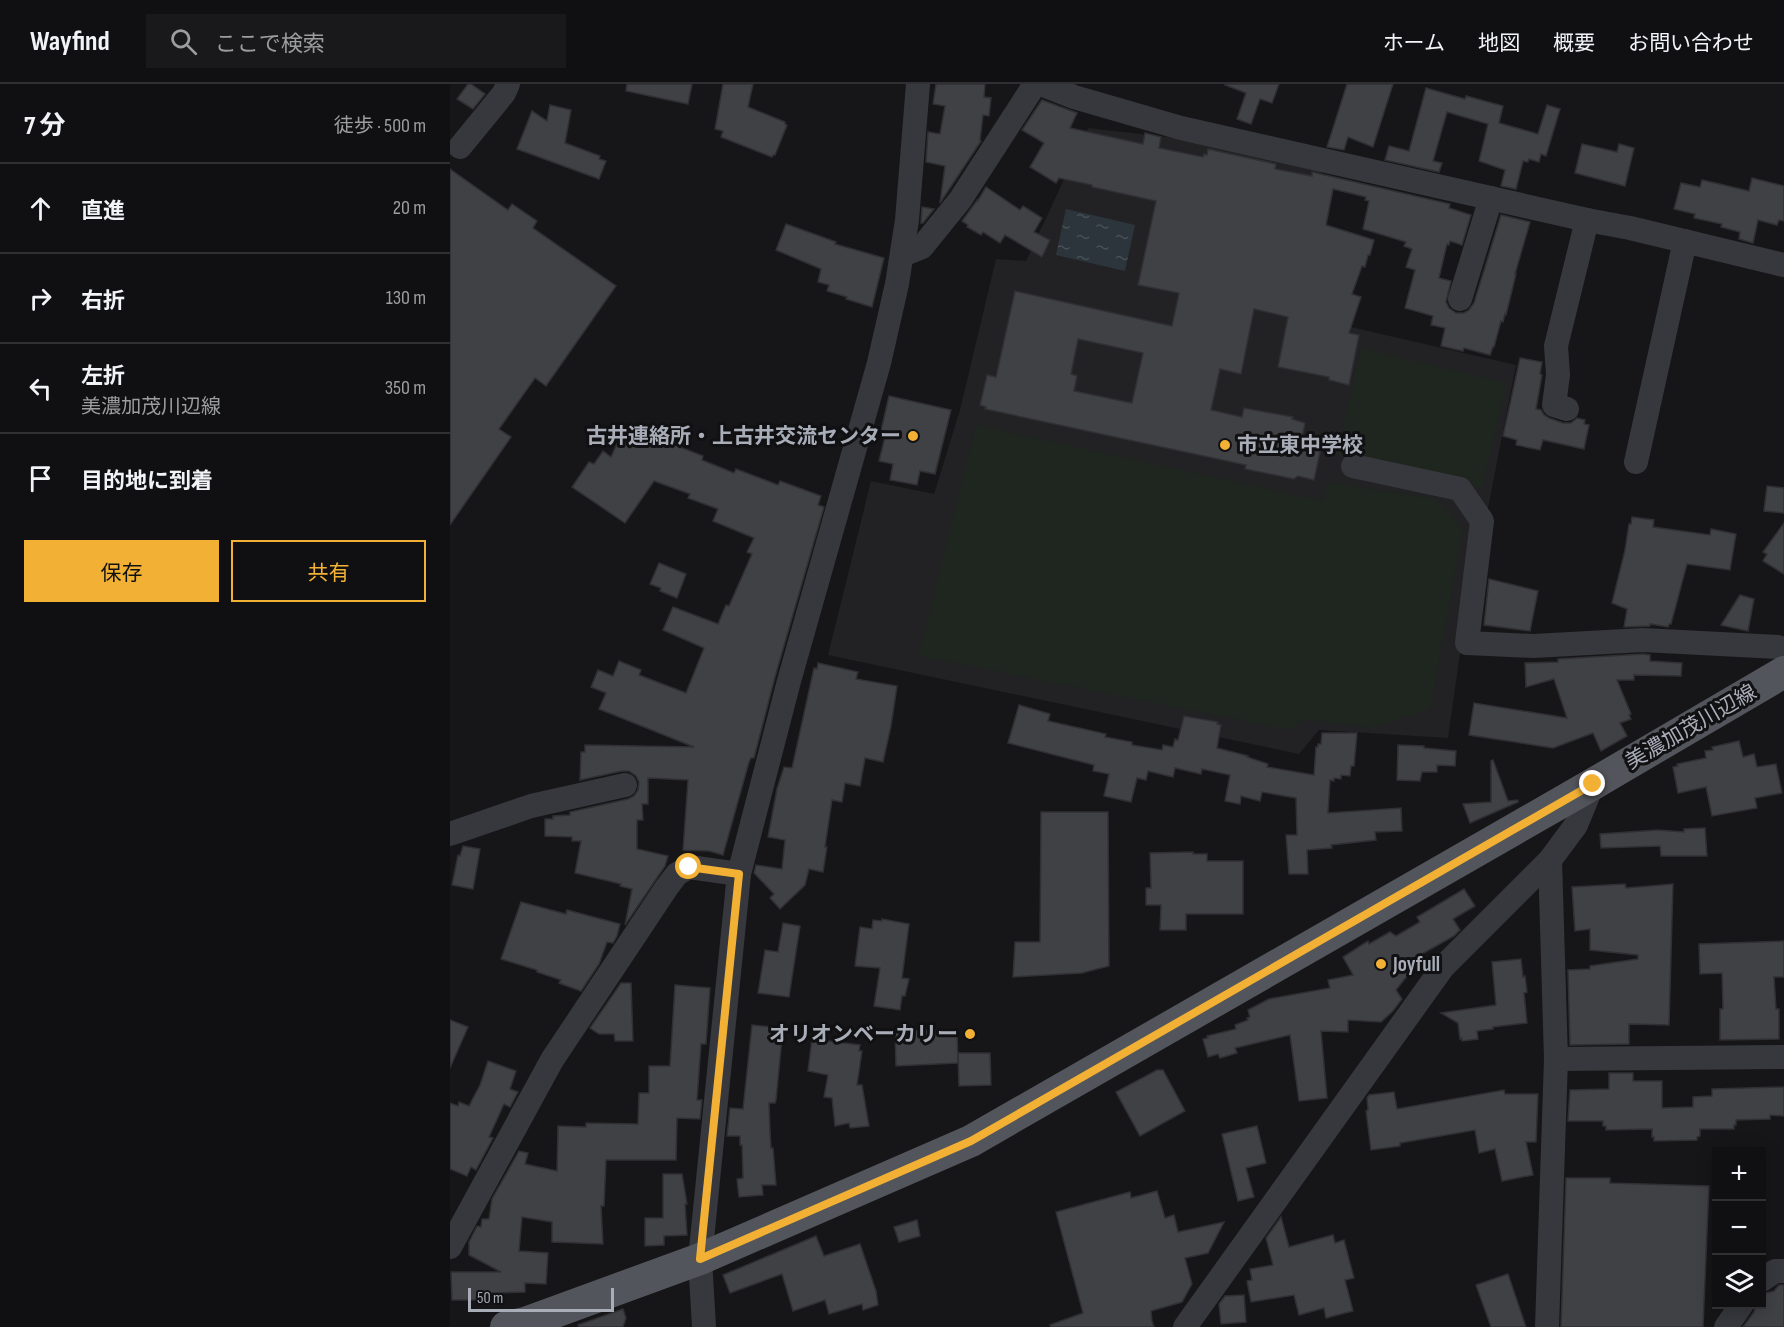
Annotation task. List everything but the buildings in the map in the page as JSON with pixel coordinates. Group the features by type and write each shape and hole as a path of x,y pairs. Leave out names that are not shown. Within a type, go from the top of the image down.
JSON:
{"main road":[{"name":"美濃加茂川辺線","path":"506,1327 525,1323 700,1259 971,1141 1593,784 1777,661"}],"street":[{"path":"460,147 504,93 508,84"},
{"path":"704,1327 700,1259 739,874 789,681 879,363 897,284 907,220 918,84"},
{"path":"902,255 922,247 960,200 1035,84"},
{"path":"1041,84 1074,98 1181,128 1630,228 1784,265"},
{"path":"1460,299 1491,198"},
{"path":"1567,409 1554,405 1558,375 1556,346 1587,220"},
{"path":"1636,462 1685,241"},
{"path":"1353,466 1460,489 1482,521 1467,643 1534,645 1643,640 1777,661"},
{"path":"1185,1327 1443,967 1550,860 1576,825 1593,784"},
{"path":"450,834 531,806 625,785"},
{"path":"1547,1327 1556,1059 1550,860"},
{"path":"450,1247 552,1060 677,874 689,867 739,874"},
{"path":"1556,1059 1784,1057"},
{"path":"1766,1277 1775,1272 1784,1271"},
{"path":"1726,1327 1739,1309"}],"shaded area":[{"name":"市立東中学校","path":"1088,128 1202,141 1322,168 1294,314 1516,365 1461,646 1448,738 1319,730 1299,754 828,655 871,481 934,494 960,410 996,259 1026,261"},
{"path":"1361,348 1507,383 1482,488 1337,454"},
{"path":"976,425 1323,501 1328,482 1435,499 1463,529 1430,709 1371,728 1304,719 1289,730 919,656"}],"water":[{"path":"1066,209 1135,225 1125,271 1056,255"}],"place":[{"name":"古井連絡所・上古井交流センター","path":"913,436"},
{"name":"市立東中学校","path":"1225,445"},
{"name":"Joyfull","path":"1381,964"},
{"name":"オリオンベーカリー","path":"970,1034"}],"route":[{"path":"689,867 739,874 700,1259 971,1141 1593,784"}]}
